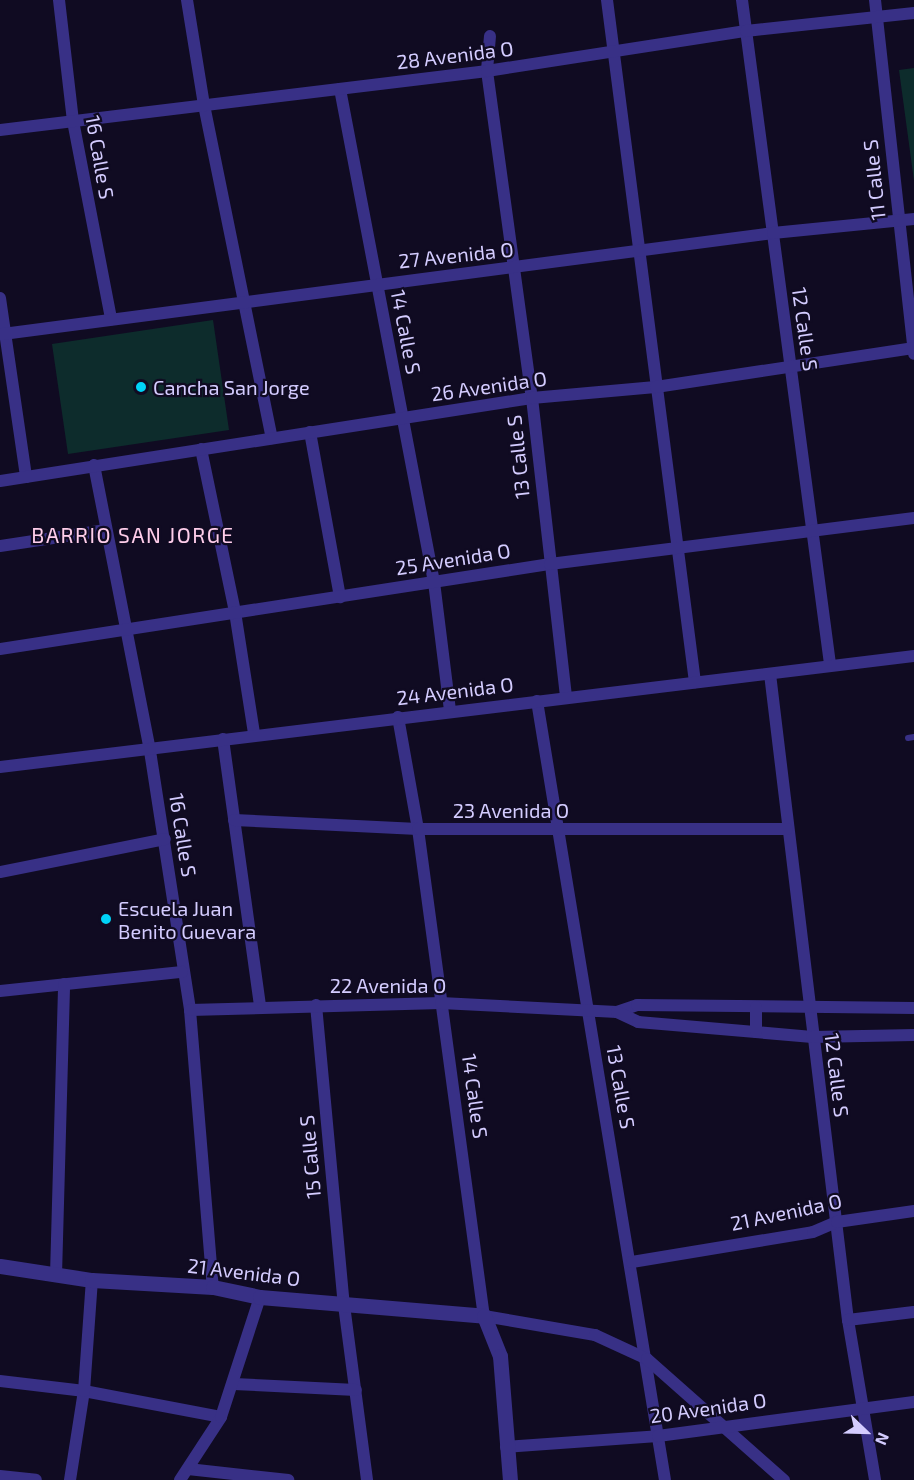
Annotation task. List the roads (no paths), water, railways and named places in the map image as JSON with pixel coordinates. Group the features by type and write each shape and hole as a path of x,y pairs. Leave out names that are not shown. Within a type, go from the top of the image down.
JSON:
{"street":[{"name":"16 Calle S","path":"59,0 73,121 111,320"},
{"path":"187,0 204,105 247,302 272,438"},
{"path":"607,0 695,682"},
{"name":"12 Calle S","path":"742,0 830,664"},
{"name":"11 Calle S","path":"875,0 914,351"},
{"name":"28 Avenida O","path":"0,130 487,71 746,32 914,13"},
{"name":"13 Calle S","path":"490,36 487,71 532,398 566,698"},
{"name":"14 Calle S","path":"340,89 434,582 450,711"},
{"name":"27 Avenida O","path":"3,334 376,283 514,268 773,233 914,219"},
{"path":"0,298 4,364 26,477"},
{"name":"26 Avenida O","path":"0,481 532,398 656,387 914,351"},
{"path":"310,432 340,597"},
{"path":"201,449 235,612 254,734"},
{"name":"16 Calle S","path":"94,465 124,631 150,751 165,839 182,972 190,1010 213,1287"},
{"name":"25 Avenida O","path":"0,649 550,564 813,528 914,518"},
{"path":"0,546 106,530"},
{"name":"24 Avenida O","path":"0,767 150,751 254,734 770,674 830,664 914,656"},
{"name":"12 Calle S","path":"770,674 787,829 811,1008 812,1037 848,1320 875,1480"},
{"name":"13 Calle S","path":"537,701 587,1009 632,1262 665,1480"},
{"name":"14 Calle S","path":"398,717 418,830 484,1316 500,1356 510,1480"},
{"path":"223,739 260,1006"},
{"name":"23 Avenida O","path":"234,820 418,830 787,829"},
{"path":"0,872 165,839"},
{"path":"0,991 182,972"},
{"path":"56,1275 64,984"},
{"name":"22 Avenida O","path":"190,1010 260,1006 441,1003 617,1012"},
{"name":"15 Calle S","path":"316,1005 344,1305 367,1480"},
{"path":"617,1012 637,1005 914,1008"},
{"path":"756,1007 756,1032"},
{"path":"617,1012 638,1023 812,1037 914,1035"},
{"name":"21 Avenida O","path":"632,1262 813,1232 837,1222 914,1211"},
{"name":"21 Avenida O","path":"0,1266 92,1280 213,1287 260,1297 484,1316"},
{"path":"70,1480 84,1391 92,1280"},
{"path":"260,1297 234,1384 221,1417 184,1475 288,1480"},
{"path":"848,1320 914,1312"},
{"path":"484,1316 595,1335 647,1359 784,1480"},
{"path":"0,1381 84,1391 221,1417"},
{"path":"234,1384 356,1390"},
{"name":"20 Avenida O","path":"506,1447 658,1436 914,1402"},
{"path":"0,1476 36,1480"}],"place":[{"name":"Cancha San Jorge","path":"141,387"},
{"name":"Escuela Juan Benito Guevara","path":"106,919"}],"district":[{"name":"BARRIO SAN JORGE","path":"133,535"}]}
